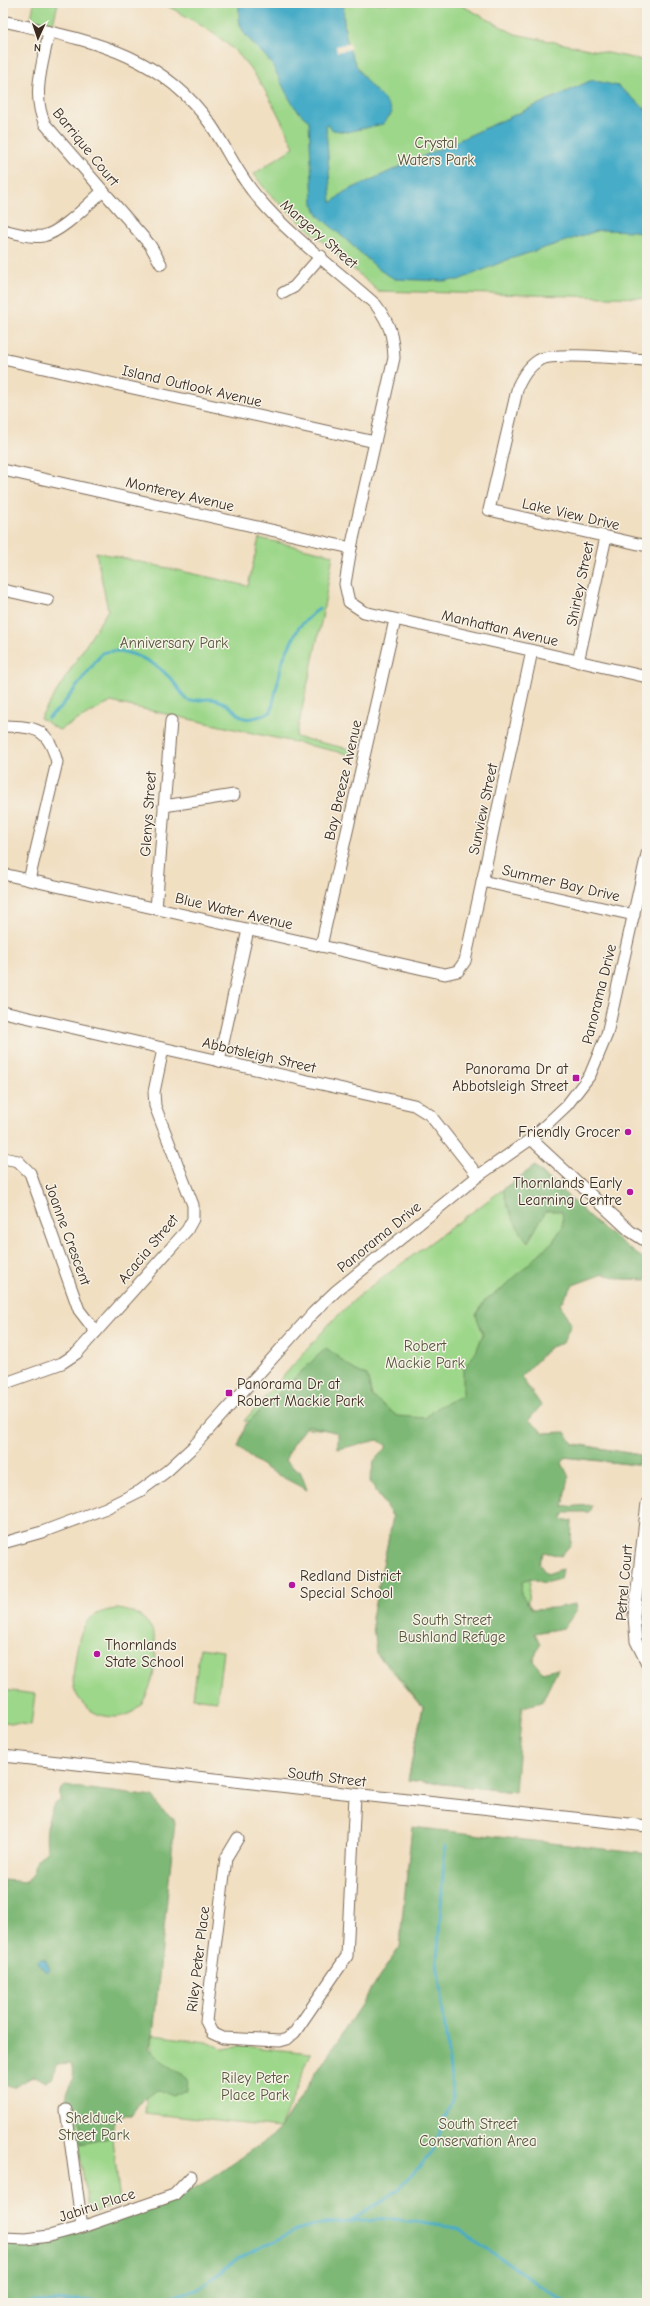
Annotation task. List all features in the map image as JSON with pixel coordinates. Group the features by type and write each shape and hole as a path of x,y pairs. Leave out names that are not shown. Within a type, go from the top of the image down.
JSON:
{"street":[{"name":"Margery Street","path":"3,21 89,41 113,49 153,68 196,105 212,126 241,177 258,199 272,214 376,305 386,319 393,335 394,358 351,548 345,584 349,602"},
{"name":"Barrique Court","path":"49,32 37,96 39,112 45,124 150,245 161,264"},
{"path":"3,230 29,236 44,236 57,230 103,191"},
{"path":"283,294 294,287 321,256"},
{"name":"Lake View Drive","path":"647,360 556,356 540,360 526,370 518,386 489,510 647,546"},
{"name":"Island Outlook Avenue","path":"3,359 375,442"},
{"name":"Monterey Avenue","path":"3,470 351,548"},
{"name":"Shirley Street","path":"578,662 606,537"},
{"path":"3,590 48,600"},
{"name":"Manhattan Avenue","path":"349,602 364,612 395,620 647,677"},
{"name":"Bay Breeze Avenue","path":"321,946 395,620"},
{"name":"Sunview Street","path":"458,971 465,961 532,651"},
{"name":"Glenys Street","path":"156,909 167,750 171,721"},
{"path":"3,726 30,727 43,732 53,745 57,762 29,880"},
{"path":"164,806 234,795"},
{"name":"Panorama Drive","path":"3,1543 106,1508 140,1491 168,1472 193,1447 313,1312 330,1296 478,1176 531,1139 567,1105 584,1084 597,1061 607,1034 647,854"},
{"name":"Blue Water Avenue","path":"3,874 445,974 458,971"},
{"name":"Summer Bay Drive","path":"482,881 634,915"},
{"path":"219,1061 248,930"},
{"name":"Abbotsleigh Street","path":"3,1012 423,1109 430,1115 478,1176"},
{"name":"Acacia Street","path":"3,1384 62,1363 77,1353 187,1230 193,1219 194,1205 155,1106 154,1092 163,1049"},
{"path":"531,1139 630,1231 647,1242"},
{"name":"Joanne Crescent","path":"3,1158 18,1161 30,1173 79,1310 96,1332"},
{"name":"Petrel Court","path":"647,1502 634,1616 636,1641 647,1664"},
{"name":"South Street","path":"3,1756 355,1796 647,1826"},
{"name":"Riley Peter Place","path":"238,1838 226,1858 206,2021 212,2033 223,2038 280,2041 287,2039 295,2032 347,1956 355,1796"},
{"path":"66,2110 82,2227"},
{"name":"Jabiru Place","path":"3,2238 26,2239 49,2236 82,2227 174,2195 191,2177"}],"green space":[{"path":"34,3 58,3 53,24 31,19"},
{"name":"Crystal Waters Park","path":"162,3 457,3 515,34 647,61 647,298 378,291 268,193 254,174 294,147 270,100 249,67 224,41 193,20"},
{"name":"Anniversary Park","path":"259,538 333,555 322,618 296,737 354,750 353,755 111,702 59,730 40,718 108,610 96,552 248,586"},
{"path":"535,1166 603,1229 483,1428 640,1455 638,1465 544,1455 507,1791 408,1780 423,1707 376,1653 393,1517 370,1481 391,1437 244,1421 332,1321 363,1292"},
{"name":"South Street Bushland Refuge","path":"535,1166 603,1229 647,1260 647,1280 622,1279 603,1274 573,1285 560,1304 571,1324 563,1343 550,1347 521,1377 541,1405 529,1420 544,1433 565,1432 573,1444 640,1455 638,1465 566,1457 562,1463 569,1477 563,1507 592,1505 589,1512 566,1512 561,1519 572,1521 571,1544 561,1556 544,1552 539,1564 547,1574 562,1569 560,1579 544,1583 531,1578 522,1581 521,1594 532,1609 554,1608 575,1604 576,1611 564,1628 535,1633 540,1644 533,1661 542,1672 558,1668 542,1702 522,1707 515,1792 408,1780 423,1707 392,1668 376,1653 372,1617 393,1517 370,1481 374,1461 387,1446 378,1440 338,1449 338,1433 307,1425 292,1445 285,1461 301,1473 307,1490 265,1468 238,1447 246,1424 326,1348 350,1367 367,1375 372,1396 397,1416 425,1418 440,1406 463,1395 463,1369 476,1352 483,1334 476,1315 485,1300 502,1289 553,1241 563,1226 562,1211 546,1211 528,1242 512,1217 503,1189"},
{"path":"117,1609 129,1611 147,1622 152,1629 155,1638 156,1659 152,1681 145,1699 133,1712 116,1717 101,1715 86,1707 74,1689 73,1680 78,1641 85,1625 97,1614"},
{"path":"200,1648 223,1651 217,1701 193,1698"},
{"path":"3,1690 35,1694 31,1725 3,1722"},
{"path":"65,1786 154,1797 161,1810 173,1818 175,1822 153,2035 149,2048 162,2062 188,2078 187,2090 173,2096 157,2089 141,2101 131,2115 118,2115 109,2138 81,2144 81,2124 66,2100 68,2088 74,2078 70,2063 57,2064 54,2077 46,2082 34,2076 13,2088 3,2084 3,1880 27,1882 33,1874 35,1862 47,1850 46,1832 48,1821 54,1804 60,1801 60,1791"},
{"name":"South Street Conservation Area","path":"412,1827 647,1854 647,2303 3,2303 3,2245 46,2244 180,2196 209,2180 271,2137 280,2128 399,1947"},
{"name":"Riley Peter Place Park","path":"153,2035 207,2042 223,2049 242,2046 311,2053 280,2128 145,2113"},
{"name":"Shelduck Street Park","path":"73,2105 110,2109 120,2204 94,2212 88,2209"}],"water":[{"path":"239,3 344,3 344,25 352,56 362,75 385,101 392,113 383,124 347,132 333,130 326,124 331,203 344,192 592,80 618,86 647,110 647,237 634,231 600,230 507,260 459,280 443,281 395,279 381,271 319,216 313,204 309,121 296,109 269,60 244,33 239,21"},
{"path":"41,1959 45,1959 50,1969 46,1972 37,1962"}],"pier":[{"path":"350,43 351,49 337,52 336,46"}],"waterway":[{"path":"48,718 61,707 102,653 111,651 130,653 148,661 165,673 189,701 206,699 217,700 232,708 240,716 250,719 271,712 283,659 299,627 319,608"},
{"path":"352,2221 399,2189 432,2153 453,2097 437,1961 445,1846"},
{"path":"148,2303 196,2290 241,2257 308,2225 393,2219 457,2228 565,2303"},
{"path":"18,2303 76,2300 116,2303"}],"place":[{"name":"Panorama Dr at Abbotsleigh Street","path":"576,1078"},
{"name":"Friendly Grocer","path":"628,1132"},
{"name":"Thornlands Early Learning Centre","path":"630,1192"},
{"name":"Panorama Dr at Robert Mackie Park","path":"229,1393"},
{"name":"Redland District Special School","path":"292,1585"},
{"name":"Thornlands State School","path":"97,1654"}],"park label":[{"name":"Robert Mackie Park","path":"425,1354"}]}
